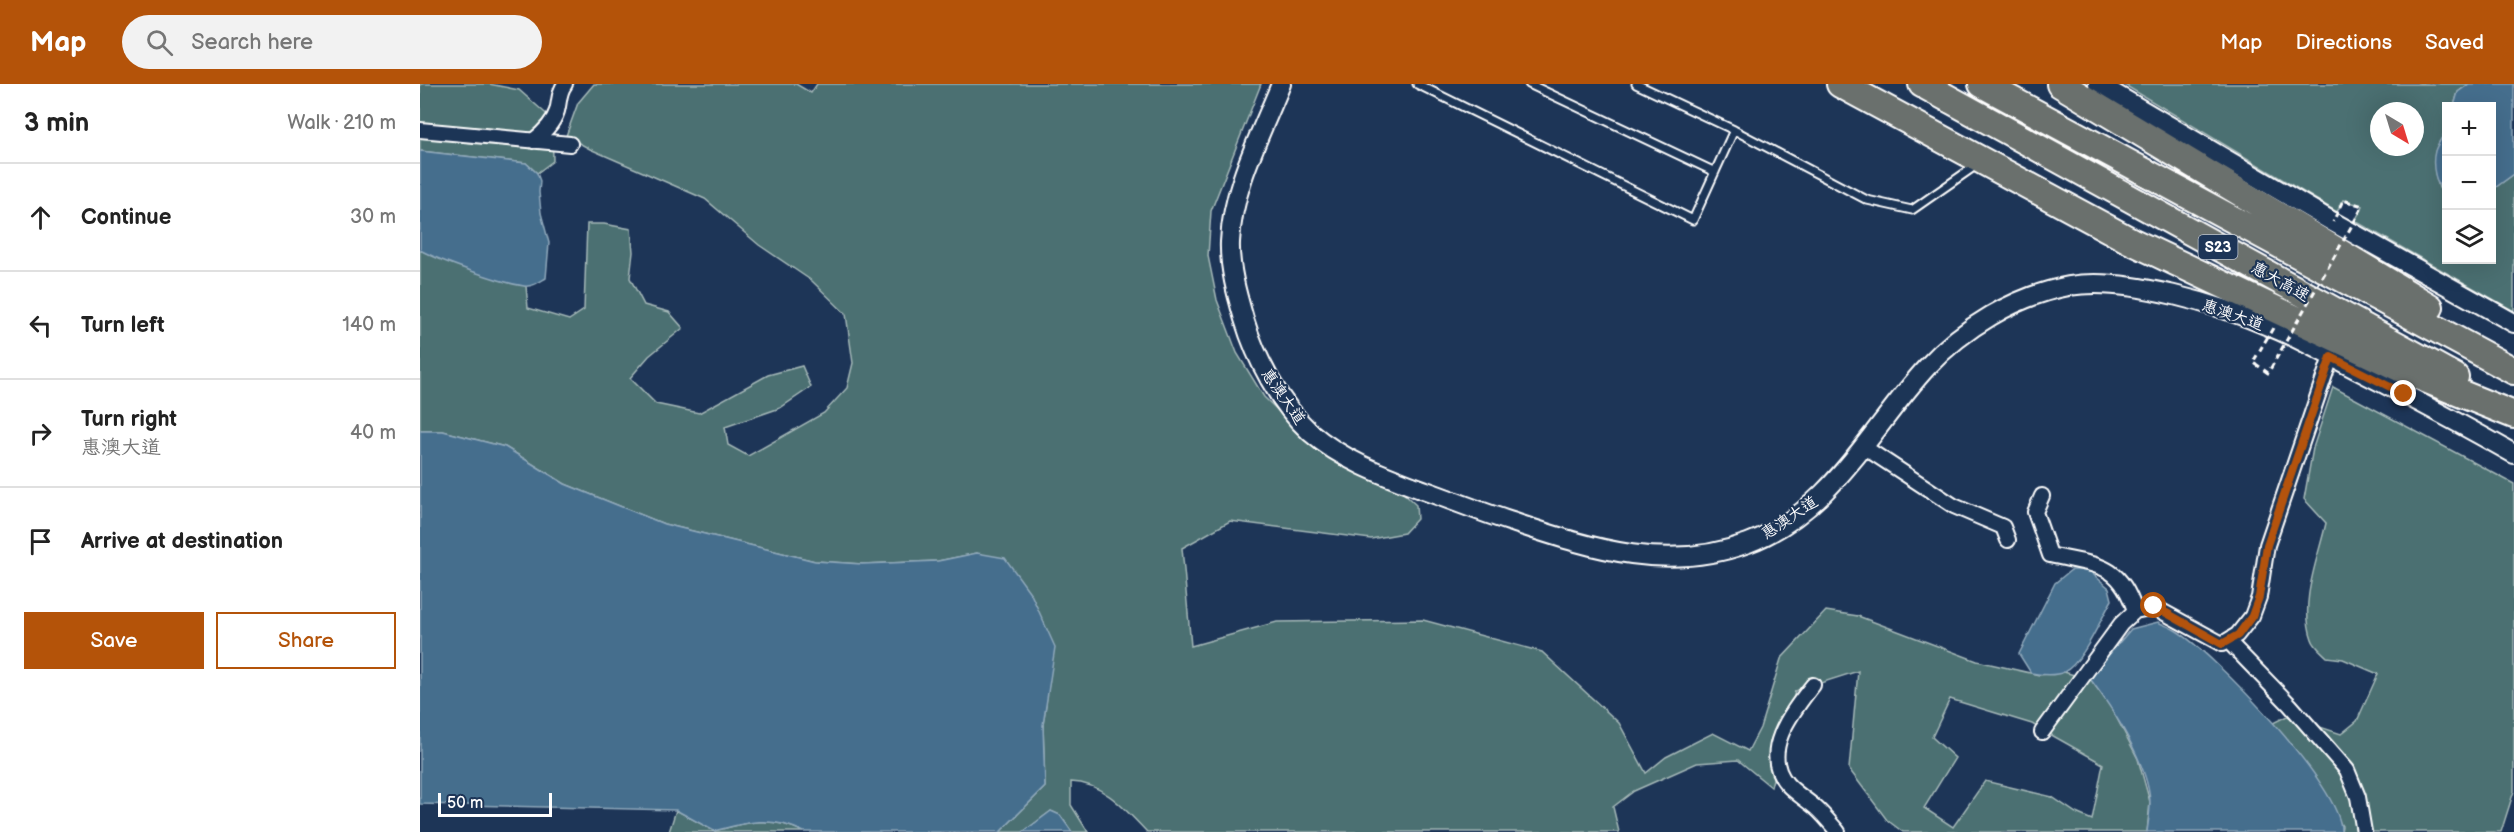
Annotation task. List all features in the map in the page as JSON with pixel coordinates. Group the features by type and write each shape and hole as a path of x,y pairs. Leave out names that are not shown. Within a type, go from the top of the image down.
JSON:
{"highway":[{"path":"1839,84 2131,241 2410,374 2514,415"},
{"name":"惠大高速","path":"1922,84 2514,409"},
{"name":"惠大高速","path":"1982,84 2511,369"},
{"path":"2060,84 2451,320 2511,369"}],"street":[{"path":"533,141 545,131 557,111 560,90 565,84"},
{"name":"惠澳大道","path":"1281,84 1239,194 1230,243 1234,276 1252,345 1286,403 1308,430 1349,459 1383,475 1488,514 1595,549 1662,558 1724,551 1776,530 1822,495 1864,447 1925,369 1953,341 2010,306 2060,289 2108,284 2142,288 2187,299 2273,328 2514,454"},
{"path":"2098,84 2333,222 2514,323"},
{"path":"420,130 570,144"},
{"path":"2042,732 2121,624 2135,611 2154,606 2222,644 2238,635 2252,616 2259,597 2267,545 2331,357"},
{"path":"1864,447 1954,506 2003,526 2008,540"},
{"path":"2042,496 2035,512 2050,555 2110,571 2128,590 2135,611"},
{"path":"2229,642 2290,705 2347,770 2358,797 2364,832"},
{"path":"1814,685 1783,727 1777,751 1779,770 1787,784 1818,810 1838,832"}],"lane":[{"path":"1417,84 1693,220 1734,129"},
{"path":"1529,84 1715,172"},
{"path":"1636,84 1734,129 1867,200 1912,210 1982,162"}],"path":[{"path":"2273,328 2253,362 2268,373 2363,206 2343,200 2333,222"}],"green space":[{"path":"420,84 489,84 519,90 552,119 553,161 537,173 526,163 420,151"},
{"path":"594,84 796,84 811,93 817,84 1261,84 1211,211 1208,256 1217,300 1237,353 1264,397 1298,430 1400,490 1416,505 1417,519 1404,533 1371,539 1230,521 1182,548 1191,646 1277,622 1423,620 1542,652 1619,723 1646,773 1666,757 1713,733 1748,751 1760,728 1781,659 1826,611 1858,616 1977,661 2039,675 2064,672 2091,680 2111,707 2138,759 2150,802 2147,832 1903,832 1887,820 1849,769 1858,671 1795,691 1771,787 1738,760 1697,763 1634,791 1613,807 1619,832 1147,832 1122,806 1104,792 1083,783 1071,782 1071,805 1088,832 1072,832 1060,815 1051,811 1023,832 1000,832 1045,787 1043,725 1054,647 977,553 938,561 862,564 815,561 664,524 565,484 505,447 443,431 420,431 420,250 479,273 526,286 528,308 569,320 584,310 587,224 604,224 631,229 633,252 630,278 644,305 669,312 683,328 649,356 630,378 656,404 699,413 768,375 802,366 811,387 780,408 725,427 728,445 748,456 824,413 847,388 853,363 846,314 812,281 759,245 705,199 590,149 566,136 578,103","holes":["1950,699 2032,724 2103,764 2092,820 2076,813 2052,797 1985,781 1953,827 1924,808 1955,758 1932,737"]},
{"path":"2123,84 2469,84 2458,92 2455,102 2442,102 2442,138 2435,152 2435,173 2442,191 2442,264 2496,264 2496,187 2514,174 2514,311 2355,221 2363,206 2343,200 2337,212"},
{"path":"2333,387 2514,484 2514,791 2501,832 2341,832 2342,826 2273,723 2287,716 2341,734 2357,721 2378,674 2343,659 2327,657 2313,642 2309,625 2311,581 2326,523 2304,499 2313,448"},
{"path":"676,810 714,831 748,823 770,822 781,823 804,832 669,832"}],"water":[{"path":"2469,84 2514,84 2514,174 2496,187 2496,102 2455,102 2458,92"},
{"path":"2442,137 2442,192 2434,169 2436,148"},
{"path":"420,151 526,163 537,173 540,181 541,213 549,243 546,278 530,286 514,284 471,271 420,250"},
{"path":"420,431 443,431 505,447 565,484 664,524 815,561 862,564 938,561 977,553 1005,558 1031,594 1055,647 1043,725 1045,787 1000,832 804,832 781,823 770,822 748,823 714,831 676,810 420,804"},
{"path":"2071,570 2088,570 2109,588 2112,600 2085,650 2071,667 2057,674 2031,673 2019,654 2055,583"},
{"path":"2158,622 2175,630 2193,643 2218,665 2274,724 2322,786 2337,812 2341,832 2147,832 2150,804 2144,773 2129,739 2110,706 2091,680 2093,673 2131,629"},
{"path":"1051,811 1060,815 1072,832 1023,832"}],"route":[{"path":"2154,606 2222,644 2238,635 2252,616 2259,597 2267,545 2331,357 2404,394"}]}
